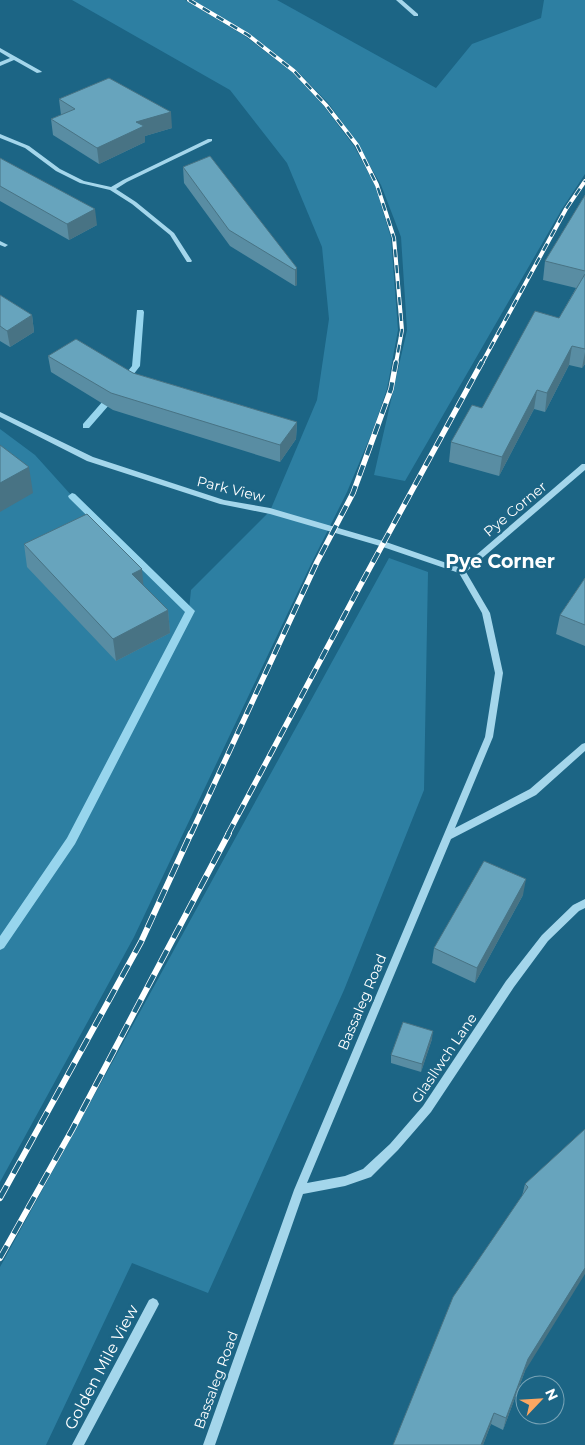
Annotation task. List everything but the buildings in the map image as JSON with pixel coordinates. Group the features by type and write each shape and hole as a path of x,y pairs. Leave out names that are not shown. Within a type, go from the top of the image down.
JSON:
{"street":[{"path":"399,0 416,15"},
{"path":"0,50 39,72"},
{"path":"0,64 14,58"},
{"path":"0,136 27,147 58,170 82,182 112,190 134,203 172,234 189,261"},
{"path":"112,190 124,181 210,140"},
{"name":"Park View","path":"0,414 90,459 223,502 270,511 384,544 462,571"},
{"name":"Pye Corner","path":"462,571 585,466"},
{"name":"Bassaleg Road","path":"208,1445 300,1190 489,737 499,673 486,613 462,571"},
{"path":"447,838 533,792 585,746"},
{"name":"Glasllwch Lane","path":"300,1190 345,1181 367,1173 380,1160 427,1109 510,984 545,938 576,908 585,902"},
{"name":"Golden Mile View","path":"78,1445 154,1304"}],"shaded area":[{"path":"72,0 185,0 245,36 292,72 323,105 354,146 375,185 391,238 398,330 387,389 373,430 347,492 134,937 0,1182 0,429 35,455 72,496 189,610 191,590 270,511 317,400 329,319 322,247 287,163 230,90"},
{"path":"192,0 277,0 436,88 472,44 541,18 544,0 585,0 585,174 562,209 405,481 374,475 407,330 401,237 381,185 358,145 329,104 297,71 249,35"},
{"path":"389,558 428,572 424,790 344,990 208,1293 132,1263 46,1445 0,1445 0,1267"}],"waterway":[{"path":"123,382 136,366 140,312"},
{"path":"86,426 113,395"},
{"path":"0,945 71,841 190,611 72,496"}],"railway":[{"path":"189,0 248,35 294,71 326,105 357,145 377,185 394,238 402,330 396,363"},
{"path":"482,363 566,209 585,181"},
{"path":"191,834 317,562 353,493 391,389 396,362"},
{"path":"228,834 482,362"},
{"path":"0,1198 141,942 191,833"},
{"path":"0,1258 72,1130 229,833"}],"district":[{"name":"Pye Corner","path":"500,561"}]}
